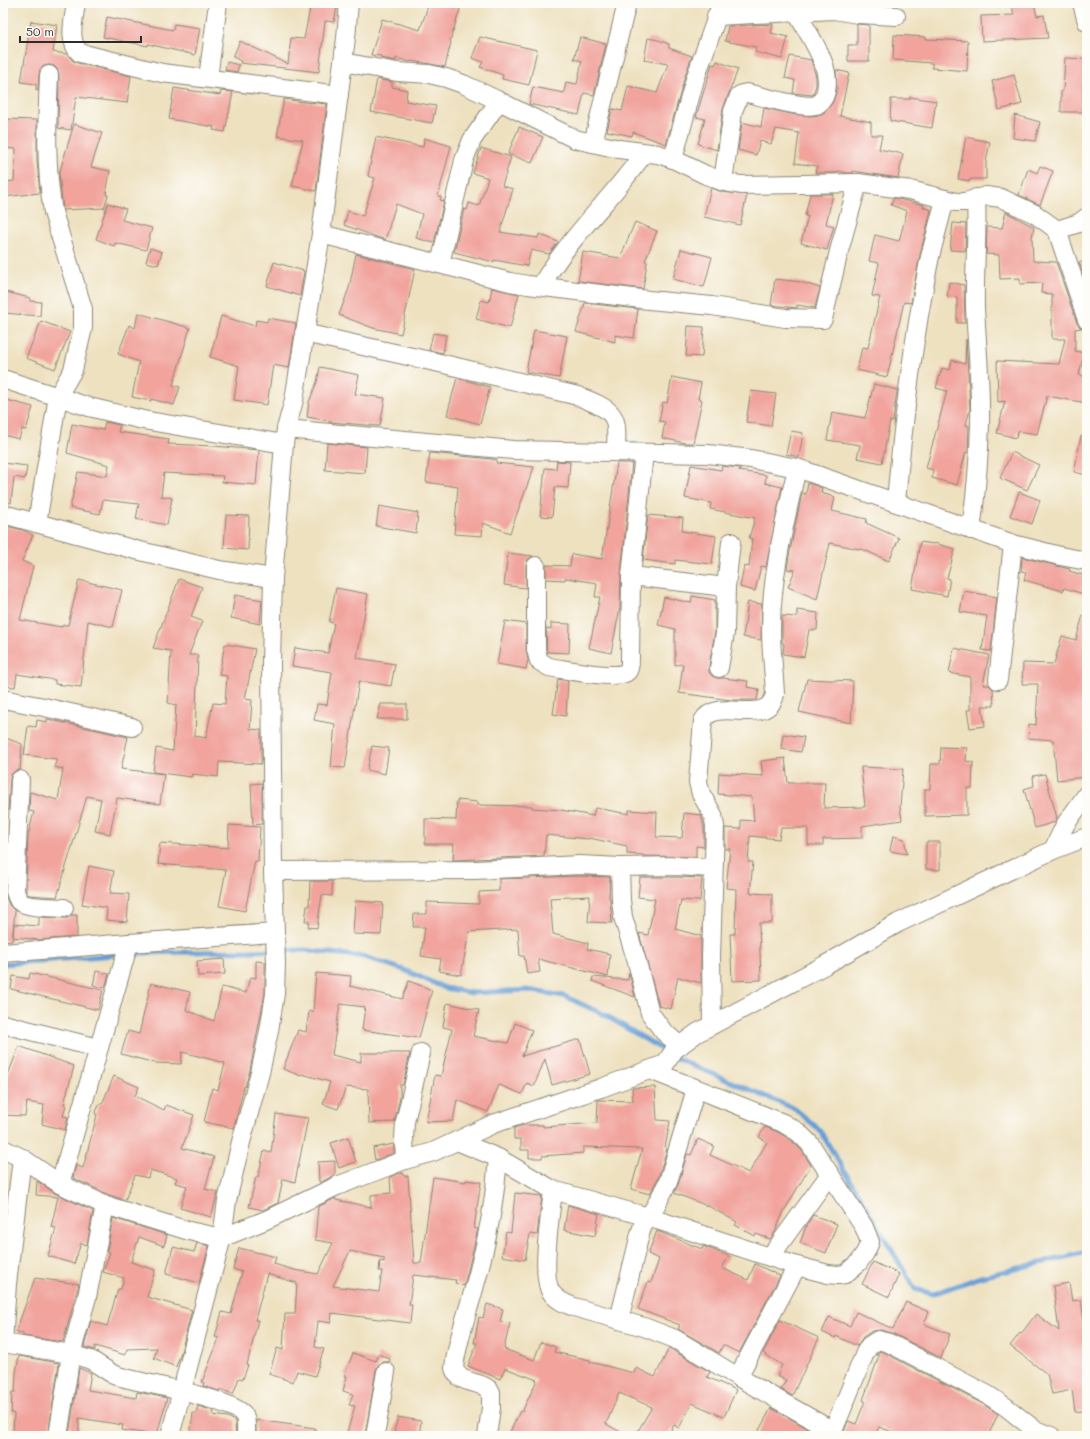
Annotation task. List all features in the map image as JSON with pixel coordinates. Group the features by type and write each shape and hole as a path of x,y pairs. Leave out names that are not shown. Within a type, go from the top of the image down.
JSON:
{"street":[{"path":"76,3 72,36 75,49 80,53 162,72 338,95"},
{"path":"208,78 218,3"},
{"path":"170,1436 222,1237 227,1201 239,1149 260,1073 275,994 276,957 274,934 271,663 273,578 285,436 294,400 321,234 349,3"},
{"path":"593,143 627,3"},
{"path":"1082,3 1087,22"},
{"path":"673,159 695,79 719,9 797,13 834,10 858,14 896,16"},
{"path":"723,181 733,111 739,96 747,93 805,105 816,105 822,101 826,92 827,78 825,65 820,53 797,13"},
{"path":"343,62 397,72 429,74 446,78 463,84 499,101 575,139 619,149 658,154 723,181 741,185 858,182 910,190 956,202 965,202 986,196 1001,198 1035,214 1057,230 1087,320"},
{"path":"37,523 58,396 73,370 83,328 83,309 53,212 50,196 46,142 49,75"},
{"path":"440,264 464,160 472,140 499,101"},
{"path":"541,286 563,252 615,192 644,153"},
{"path":"321,234 510,282 648,300 712,306 785,318 823,319 839,251 858,182"},
{"path":"971,530 978,465 980,423 980,377 975,308 977,236 976,198"},
{"path":"896,502 902,432 919,316 930,260 945,199"},
{"path":"1057,230 1079,223 1087,217"},
{"path":"304,333 578,396 596,404 607,411 614,418 616,428 616,452"},
{"path":"3,380 58,396 88,407 143,420 285,436 513,450 708,454 751,459 797,468 1013,544 1087,561"},
{"path":"536,566 536,650 539,661 549,667 605,675 623,675 627,672 630,667 631,576 644,453"},
{"path":"712,1025 711,957 715,826 713,815 701,794 698,782 703,721 709,713 717,711 760,710 767,708 774,700 775,694 771,654 772,602 781,544 797,468"},
{"path":"3,514 136,550 219,570 273,578"},
{"path":"719,668 725,633 726,587 731,542"},
{"path":"998,680 1013,544"},
{"path":"631,576 726,587"},
{"path":"3,699 132,727"},
{"path":"20,780 10,839 15,891 19,901 29,905 64,908"},
{"path":"1053,850 1066,825 1087,794"},
{"path":"3,1149 22,1158 60,1184 105,1204 189,1231 222,1237 266,1220 337,1186 405,1160 432,1152 493,1124 601,1088 657,1067 677,1047 697,1033 825,965 898,923 1053,850 1087,837"},
{"path":"273,871 475,870 580,865 713,868"},
{"path":"620,867 623,917 637,962 650,1013 677,1047"},
{"path":"3,953 274,934"},
{"path":"60,1184 129,943"},
{"path":"3,1024 98,1048"},
{"path":"405,1160 405,1122 421,1053"},
{"path":"457,1141 498,1158 553,1190 648,1217 797,1266 838,1276 845,1274 858,1263 870,1242 864,1227 815,1151 798,1132 783,1123 696,1089 657,1067"},
{"path":"619,1320 640,1234 668,1182 696,1089"},
{"path":"22,1158 7,1284 3,1343 71,1354 91,1360 111,1373 121,1377 216,1400 238,1410 243,1414 245,1418 246,1436"},
{"path":"487,1436 491,1408 491,1392 484,1387 460,1378 455,1372 454,1368 460,1339 487,1238 496,1187 498,1158"},
{"path":"770,1257 830,1174"},
{"path":"553,1190 546,1257 547,1278 550,1291 563,1303 655,1331 675,1339 832,1433 865,1354 869,1346 878,1340 896,1346 988,1395 1006,1407 1033,1433 1051,1436"},
{"path":"58,1436 71,1354 87,1297 105,1204"},
{"path":"738,1377 797,1266"},
{"path":"375,1436 386,1372"}],"building":[{"path":"311,3 338,3 334,22 325,21 319,72 240,63 241,61 233,57 240,41 288,64 291,38 304,39"},
{"path":"429,3 441,3 460,9 450,41 445,67 410,62 396,58 396,61 381,58 381,56 371,55 382,19 420,30"},
{"path":"1011,3 1034,3 1037,16 1044,15 1048,38 982,41 981,16 1014,15"},
{"path":"107,17 173,30 174,24 200,28 195,55 148,44 148,46 103,37"},
{"path":"31,21 57,25 53,52 67,54 72,60 78,63 131,76 127,103 76,97 71,130 58,128 58,70 54,66 49,65 40,69 38,91 36,90 36,84 21,82"},
{"path":"773,24 771,33 788,37 782,59 755,52 756,47 725,41 728,26"},
{"path":"857,24 869,25 869,61 848,61 848,45 857,45"},
{"path":"894,35 926,37 926,39 968,41 967,71 932,68 932,63 893,60"},
{"path":"480,37 537,50 529,85 502,79 503,75 480,67 483,62 472,58"},
{"path":"580,37 606,44 594,95 584,93 579,115 529,104 533,87 564,93 566,82 577,84 582,61 574,59"},
{"path":"648,38 669,44 669,48 692,56 666,144 633,132 632,136 607,131 612,109 622,111 628,86 657,93 668,64 644,60"},
{"path":"790,56 811,60 816,77 816,85 813,95 793,93 795,80 785,78"},
{"path":"1065,58 1087,59 1087,83 1083,83 1083,112 1061,112 1061,91 1063,91"},
{"path":"717,61 738,69 723,109 717,150 698,144 705,119 696,117 712,64 715,65"},
{"path":"227,62 239,65 237,72 225,70"},
{"path":"836,70 849,73 840,116 871,122 871,135 882,135 879,149 903,154 898,178 853,171 853,173 838,171 837,173 815,173 817,166 795,163 799,133 776,129 771,144 760,141 756,155 738,150 742,122 761,127 764,108 791,114 810,116 819,115 825,112 833,102 837,89"},
{"path":"1014,75 1022,104 999,110 992,81"},
{"path":"377,79 392,82 392,87 407,90 406,101 436,106 432,123 371,112"},
{"path":"174,88 220,95 221,91 233,92 225,132 213,130 214,127 169,119"},
{"path":"910,97 936,101 932,128 890,121 891,99 910,99"},
{"path":"284,99 327,104 316,191 292,186 303,140 277,136"},
{"path":"1015,115 1040,122 1035,141 1013,138"},
{"path":"3,119 37,120 37,161 40,193 3,197 3,182 14,181 16,149 3,148"},
{"path":"74,124 102,133 91,167 110,171 106,195 108,195 104,208 63,210 59,174"},
{"path":"519,127 543,137 532,163 508,154"},
{"path":"376,137 423,147 424,138 451,146 438,196 441,197 440,200 444,201 434,243 416,238 422,214 396,204 385,240 344,225 348,211 363,216 375,178 368,176"},
{"path":"966,137 990,142 986,162 986,179 971,179 970,181 958,179"},
{"path":"481,148 511,157 502,186 513,189 500,232 538,238 539,234 558,242 549,254 531,250 527,266 494,260 494,262 454,252 464,209 467,210 469,203 479,206 488,178 473,173"},
{"path":"1040,166 1053,171 1040,205 1019,195 1028,169 1037,173"},
{"path":"711,188 722,192 747,195 740,225 704,217"},
{"path":"810,194 833,194 826,224 834,226 827,250 801,243 808,216 805,216"},
{"path":"894,198 924,205 923,207 931,210 919,259 911,303 904,302 887,377 857,370 862,347 868,348 880,297 872,296 879,263 869,261 875,235 899,241 907,211 891,205"},
{"path":"108,203 126,209 122,220 152,228 146,250 115,243 114,246 96,239"},
{"path":"1006,212 1034,227 1032,237 1033,261 1056,262 1077,323 1081,328 1075,329 1075,351 1084,353 1079,375 1087,377 1087,403 1047,396 1037,434 1018,431 1016,438 997,433 1005,401 998,402 997,361 1059,364 1065,339 1052,339 1052,294 1041,293 1042,283 1020,284 1020,278 1000,279 999,255 986,254 987,227 1002,228"},
{"path":"635,222 657,231 645,261 647,262 643,289 578,281 583,252 620,258"},
{"path":"953,223 966,224 965,251 950,250"},
{"path":"150,248 162,252 158,265 146,262"},
{"path":"681,249 712,257 704,287 673,279"},
{"path":"356,254 415,269 401,334 373,328 339,315 349,288"},
{"path":"274,262 304,271 300,296 267,286"},
{"path":"1079,262 1087,262 1087,287"},
{"path":"775,279 801,282 820,288 815,308 797,305 797,308 771,305"},
{"path":"949,282 964,285 965,323 957,323 957,297 947,296"},
{"path":"492,288 519,294 510,328 476,319 481,300 489,302"},
{"path":"6,292 30,298 30,301 41,302 40,316 3,313 3,303"},
{"path":"585,303 638,309 634,338 615,335 615,342 576,332"},
{"path":"138,313 190,328 173,385 180,387 174,405 151,399 151,401 132,397 139,362 118,354 129,325 135,328"},
{"path":"221,316 255,326 256,320 267,322 268,318 296,323 289,368 273,365 267,405 234,400 239,366 210,357"},
{"path":"41,321 70,332 55,369 26,358"},
{"path":"688,326 704,327 702,357 686,356"},
{"path":"534,330 567,336 559,378 526,372"},
{"path":"433,333 446,335 443,353 429,350"},
{"path":"966,339 970,409 966,425 969,426 968,453 966,452 957,485 932,478 933,470 926,468 947,391 936,388 942,368 950,370 952,360 965,364"},
{"path":"320,367 359,375 355,394 385,398 380,426 329,422 307,417 309,402 317,382"},
{"path":"672,377 701,383 698,399 702,400 693,443 685,443 662,438 665,422 659,421 663,402 667,403"},
{"path":"457,378 490,387 480,424 447,415"},
{"path":"874,384 897,390 893,422 890,421 882,463 857,458 860,445 827,440 832,412 865,418"},
{"path":"751,391 776,394 771,426 746,422"},
{"path":"3,399 33,407 26,430 22,429 19,439 3,435"},
{"path":"105,422 120,425 118,432 169,439 168,444 259,450 256,485 222,482 223,476 164,473 161,496 172,498 167,525 136,519 139,504 103,500 100,514 70,508 78,472 107,476 109,465 67,453 72,424 103,430"},
{"path":"791,431 803,433 799,457 786,454"},
{"path":"1081,436 1087,436 1087,475 1074,472"},
{"path":"327,443 367,447 365,473 325,470"},
{"path":"1012,452 1039,465 1027,490 1000,478"},
{"path":"430,453 492,459 497,460 496,463 534,467 510,533 483,523 482,536 454,534 458,487 426,482"},
{"path":"557,461 570,462 568,488 555,487 552,517 540,516 545,468 556,469"},
{"path":"3,463 27,466 25,479 14,477 11,503 3,502"},
{"path":"617,463 632,463 621,575 620,608 611,653 589,648 600,597 595,597 597,583 565,578 565,580 546,579 546,565 570,566 572,554 602,559"},
{"path":"691,465 721,470 722,466 740,468 739,471 766,475 765,483 782,487 766,567 761,566 755,591 740,587 744,566 749,567 752,539 749,538 755,518 710,509 711,503 685,498"},
{"path":"808,483 822,488 821,493 835,497 832,511 867,519 866,523 899,538 889,561 864,550 830,543 817,599 788,587 795,570 787,569 790,551 802,493 806,494"},
{"path":"1019,492 1040,500 1032,524 1010,516"},
{"path":"379,506 418,513 416,533 376,526"},
{"path":"226,515 249,516 248,550 224,548"},
{"path":"648,515 683,518 682,531 716,536 712,564 675,560 675,564 643,560"},
{"path":"3,525 23,530 33,535 22,561 33,566 20,620 62,627 63,625 68,625 79,580 122,590 113,627 88,621 81,687 55,684 55,680 17,674 15,687 3,686"},
{"path":"920,542 934,543 955,549 947,578 950,579 947,596 912,589"},
{"path":"508,553 533,556 527,560 526,588 504,585"},
{"path":"1022,557 1070,569 1069,571 1087,576 1087,595 1064,588 1063,591 1024,580 1026,572 1021,571"},
{"path":"179,579 202,587 191,617 202,621 189,655 198,655 195,736 206,738 213,703 225,704 227,676 219,675 225,644 255,649 245,699 252,700 250,729 261,730 261,764 219,762 218,777 192,774 191,777 153,772 156,748 173,751 176,705 168,703 171,651 153,648"},
{"path":"336,588 368,594 357,658 395,664 391,686 359,681 345,768 331,767 335,724 314,720 317,704 327,705 332,672 292,666 295,648 328,653 334,623 329,622"},
{"path":"964,591 997,597 991,651 982,650 987,616 960,612"},
{"path":"235,595 262,600 260,624 231,618"},
{"path":"692,596 715,600 715,632 709,672 712,676 717,678 748,681 747,687 759,689 757,700 731,700 679,693 683,664 675,665 675,629 658,625 664,597 691,603"},
{"path":"748,602 762,604 761,640 743,637"},
{"path":"797,610 818,613 817,630 809,630 804,657 783,654 784,644 782,643 782,616 797,617"},
{"path":"1083,615 1087,615 1087,777 1057,780 1053,740 1028,738 1029,724 1036,725 1038,684 1022,684 1023,663 1054,664 1062,636 1076,640"},
{"path":"505,621 526,624 526,650 528,660 526,669 497,664"},
{"path":"551,623 570,624 569,653 547,652 546,628 551,629"},
{"path":"954,648 989,655 983,685 989,685 993,689 994,706 982,706 985,726 970,728 967,710 970,710 970,677 949,673"},
{"path":"558,679 568,681 566,716 553,714"},
{"path":"807,679 853,681 851,723 799,712"},
{"path":"381,704 407,704 407,719 377,719"},
{"path":"47,719 128,737 121,769 164,774 160,804 117,798 110,834 95,831 101,799 87,796 57,897 30,895 27,894 26,890 28,835 34,812 29,811 30,792 58,800 63,769 54,767 57,759 24,755 28,726 36,727 37,720 47,722"},
{"path":"783,734 804,737 801,752 781,749"},
{"path":"3,737 22,744 20,770 11,774 8,810 3,810"},
{"path":"372,746 389,748 385,774 367,770"},
{"path":"941,747 967,748 966,761 973,762 972,788 967,788 967,815 925,816 925,789 930,789 931,764 940,764"},
{"path":"785,758 788,783 825,783 824,808 865,807 861,767 903,769 900,807 902,820 862,826 862,838 823,839 823,845 808,845 808,828 781,828 779,839 750,836 748,862 753,862 750,893 772,894 772,923 759,923 761,980 732,981 730,934 735,934 736,889 726,888 730,849 725,849 725,828 741,829 741,820 754,821 752,797 718,794 719,773 763,776 761,761"},
{"path":"1045,774 1057,818 1055,822 1035,828 1024,789 1034,786 1033,776"},
{"path":"262,783 262,824 253,825 251,784"},
{"path":"457,800 478,802 478,805 532,806 532,808 561,810 593,816 595,808 629,814 629,810 657,812 656,837 682,838 684,813 701,815 704,827 704,847 696,846 696,857 643,856 627,854 627,846 589,838 546,835 544,856 453,860 454,844 425,844 425,819 456,820"},
{"path":"229,825 260,827 258,862 255,861 245,911 219,906 226,870 158,864 160,843 228,848"},
{"path":"893,836 904,839 907,854 890,851"},
{"path":"926,842 940,842 940,870 926,869"},
{"path":"3,848 6,849 5,894 9,905 15,911 12,941 3,940"},
{"path":"89,866 114,871 110,893 129,894 127,922 106,920 107,908 82,904"},
{"path":"580,876 610,877 609,898 612,923 588,922 590,896 550,898 553,934 588,943 587,949 610,954 608,977 538,959 540,972 527,974 524,956 520,956 518,929 469,932 461,975 439,971 441,959 421,956 425,927 413,927 414,914 427,914 427,902 479,904 479,892 499,891 499,879"},
{"path":"640,877 702,878 700,901 681,900 675,929 701,936 701,983 678,977 671,1009 659,1006 639,933 648,935 655,899 638,897"},
{"path":"310,881 332,881 332,896 322,895 317,928 308,927 309,921 305,921 307,906 309,906"},
{"path":"355,901 383,903 381,935 353,934"},
{"path":"71,915 77,915 77,937 39,940 13,937 14,924 39,926 39,917 68,918"},
{"path":"224,959 225,974 198,976 197,961"},
{"path":"256,961 265,962 265,993 250,1070 245,1087 244,1086 234,1128 204,1122 212,1088 218,1090 225,1063 182,1052 181,1064 155,1063 121,1054 128,1031 139,1034 151,983 190,992 186,1010 214,1021 222,987 246,993 250,977 256,978"},
{"path":"96,971 109,974 105,988 93,985"},
{"path":"629,972 635,997 592,981 593,977 628,980"},
{"path":"30,973 103,990 98,1010 11,989 13,976 29,979"},
{"path":"316,973 351,976 350,986 402,999 409,981 432,990 419,1038 362,1030 365,1007 340,1004 332,1055 361,1062 361,1053 410,1053 403,1085 400,1085 400,1098 394,1122 369,1123 368,1089 346,1087 338,1109 323,1104 330,1082 302,1074 301,1076 283,1069 298,1030 306,1032 309,1011 313,1012"},
{"path":"447,1003 479,1010 473,1036 508,1043 515,1023 532,1030 522,1056 580,1039 590,1074 552,1085 545,1059 534,1086 527,1083 522,1094 499,1085 488,1112 457,1100 453,1121 426,1122 435,1075 441,1076 452,1029 443,1027"},
{"path":"19,1046 74,1066 64,1104 66,1105 63,1116 68,1117 65,1130 42,1124 44,1105 27,1102 25,1116 3,1115 3,1088"},
{"path":"114,1076 139,1087 135,1096 164,1110 166,1105 194,1115 182,1148 214,1157 205,1189 218,1192 211,1217 180,1208 187,1186 175,1183 177,1178 150,1170 148,1178 135,1175 125,1200 109,1195 73,1178 76,1165 83,1168 97,1115 95,1114 100,1103 102,1104"},
{"path":"655,1087 657,1120 670,1121 665,1148 667,1149 658,1178 650,1194 631,1189 642,1149 583,1147 583,1153 529,1158 529,1150 521,1150 521,1139 514,1139 514,1128 524,1125 543,1125 543,1127 597,1123 598,1100 633,1101 632,1088"},
{"path":"276,1114 308,1118 295,1182 283,1179 278,1203 263,1210 249,1207 264,1151 271,1153"},
{"path":"765,1127 778,1132 792,1141 802,1151 811,1165 784,1211 775,1232 770,1239 756,1234 755,1236 735,1225 737,1222 710,1207 674,1193 678,1185 687,1154 691,1155 698,1139 714,1146 710,1155 749,1173 767,1142 759,1137"},
{"path":"348,1137 356,1162 339,1168 331,1143"},
{"path":"394,1144 394,1153 375,1160 373,1148"},
{"path":"335,1161 335,1175 319,1182 318,1162"},
{"path":"400,1173 403,1173 404,1176 408,1176 414,1263 421,1263 433,1177 466,1182 466,1180 481,1182 474,1228 478,1229 464,1286 455,1283 456,1280 413,1275 409,1305 412,1305 410,1323 332,1313 331,1323 318,1321 315,1347 324,1349 315,1376 297,1371 293,1382 269,1374 277,1348 283,1350 285,1314 295,1314 297,1283 267,1274 255,1320 258,1320 248,1365 243,1379 239,1378 233,1394 220,1389 219,1391 203,1386 204,1383 202,1382 219,1338 215,1337 222,1312 231,1314 242,1272 233,1269 239,1248 276,1257 274,1264 294,1270 318,1274 333,1243 315,1240 318,1207 335,1198 336,1200 371,1207 371,1195 391,1193 390,1177","holes":["350,1251 384,1258 384,1262 380,1261 379,1271 382,1271 379,1292 333,1286"]},
{"path":"37,1181 55,1193 93,1211 87,1245 81,1243 74,1264 48,1256 56,1228 51,1227 58,1197 36,1195"},
{"path":"515,1193 542,1196 537,1235 530,1234 525,1260 502,1256 506,1232 511,1233"},
{"path":"3,1202 6,1202 4,1223 3,1223"},
{"path":"568,1205 599,1214 595,1236 564,1230"},
{"path":"813,1215 837,1224 826,1253 800,1243 807,1224"},
{"path":"113,1218 167,1235 164,1246 139,1237 131,1262 155,1270 147,1297 192,1310 176,1367 154,1358 157,1348 127,1349 125,1355 95,1346 95,1350 84,1347 91,1321 107,1326 118,1289 121,1289 124,1278 103,1272 110,1252 107,1251"},
{"path":"657,1231 702,1249 703,1246 729,1256 722,1268 748,1280 755,1264 780,1276 739,1353 723,1345 719,1353 678,1329 680,1325 638,1309 648,1282 651,1283 659,1259 648,1254"},
{"path":"197,1243 209,1246 199,1283 166,1274 173,1247 194,1252"},
{"path":"873,1262 899,1274 889,1297 862,1284"},
{"path":"35,1278 79,1284 63,1342 23,1336 23,1334 16,1331"},
{"path":"1069,1283 1072,1301 1081,1300 1087,1342 1087,1410 1075,1412 1072,1390 1052,1394 1047,1374 1010,1346 1036,1314 1059,1331 1053,1286"},
{"path":"906,1302 929,1312 924,1324 950,1334 941,1358 894,1334 881,1330 872,1331 863,1337 857,1346 836,1336 835,1338 822,1332 829,1317 850,1326 856,1312 893,1329"},
{"path":"487,1304 503,1309 500,1322 510,1323 504,1349 534,1360 541,1342 556,1347 554,1352 590,1360 590,1362 634,1373 636,1368 655,1377 669,1348 710,1372 707,1377 736,1390 724,1417 692,1403 679,1428 674,1425 667,1436 635,1436 652,1407 619,1393 606,1424 628,1436 518,1436 510,1432 520,1411 522,1412 537,1380 505,1368 500,1379 468,1366 477,1343 474,1343 479,1317 483,1318"},
{"path":"780,1320 819,1338 792,1396 781,1389 786,1380 777,1376 782,1365 763,1353"},
{"path":"880,1351 983,1404 998,1414 988,1436 903,1436 879,1427 876,1433 882,1436 842,1436 848,1421 856,1424 879,1356 876,1355"},
{"path":"353,1353 376,1361 378,1354 390,1359 389,1362 383,1362 378,1365 376,1370 365,1436 346,1436 355,1406 349,1405 353,1394 343,1391 347,1376 344,1376"},
{"path":"19,1356 59,1363 48,1436 13,1436 14,1414 11,1413 12,1392 15,1392 16,1372"},
{"path":"79,1368 91,1373 88,1390 136,1398 137,1392 167,1398 157,1435 122,1430 123,1425 79,1418 79,1436 69,1436"},
{"path":"198,1406 214,1411 213,1415 228,1417 235,1421 236,1436 190,1436 193,1413 196,1413"},
{"path":"771,1408 816,1433 814,1436 756,1436"},
{"path":"398,1417 421,1421 419,1436 394,1432"},
{"path":"256,1420 315,1428 315,1436 256,1436"}],"waterway":[{"path":"136,953 304,950 365,957 404,970 445,988 472,993 527,990 564,996 605,1015 680,1060 795,1109 819,1129 915,1289 933,1294 981,1277 1087,1252"},
{"path":"3,964 115,955"}]}
